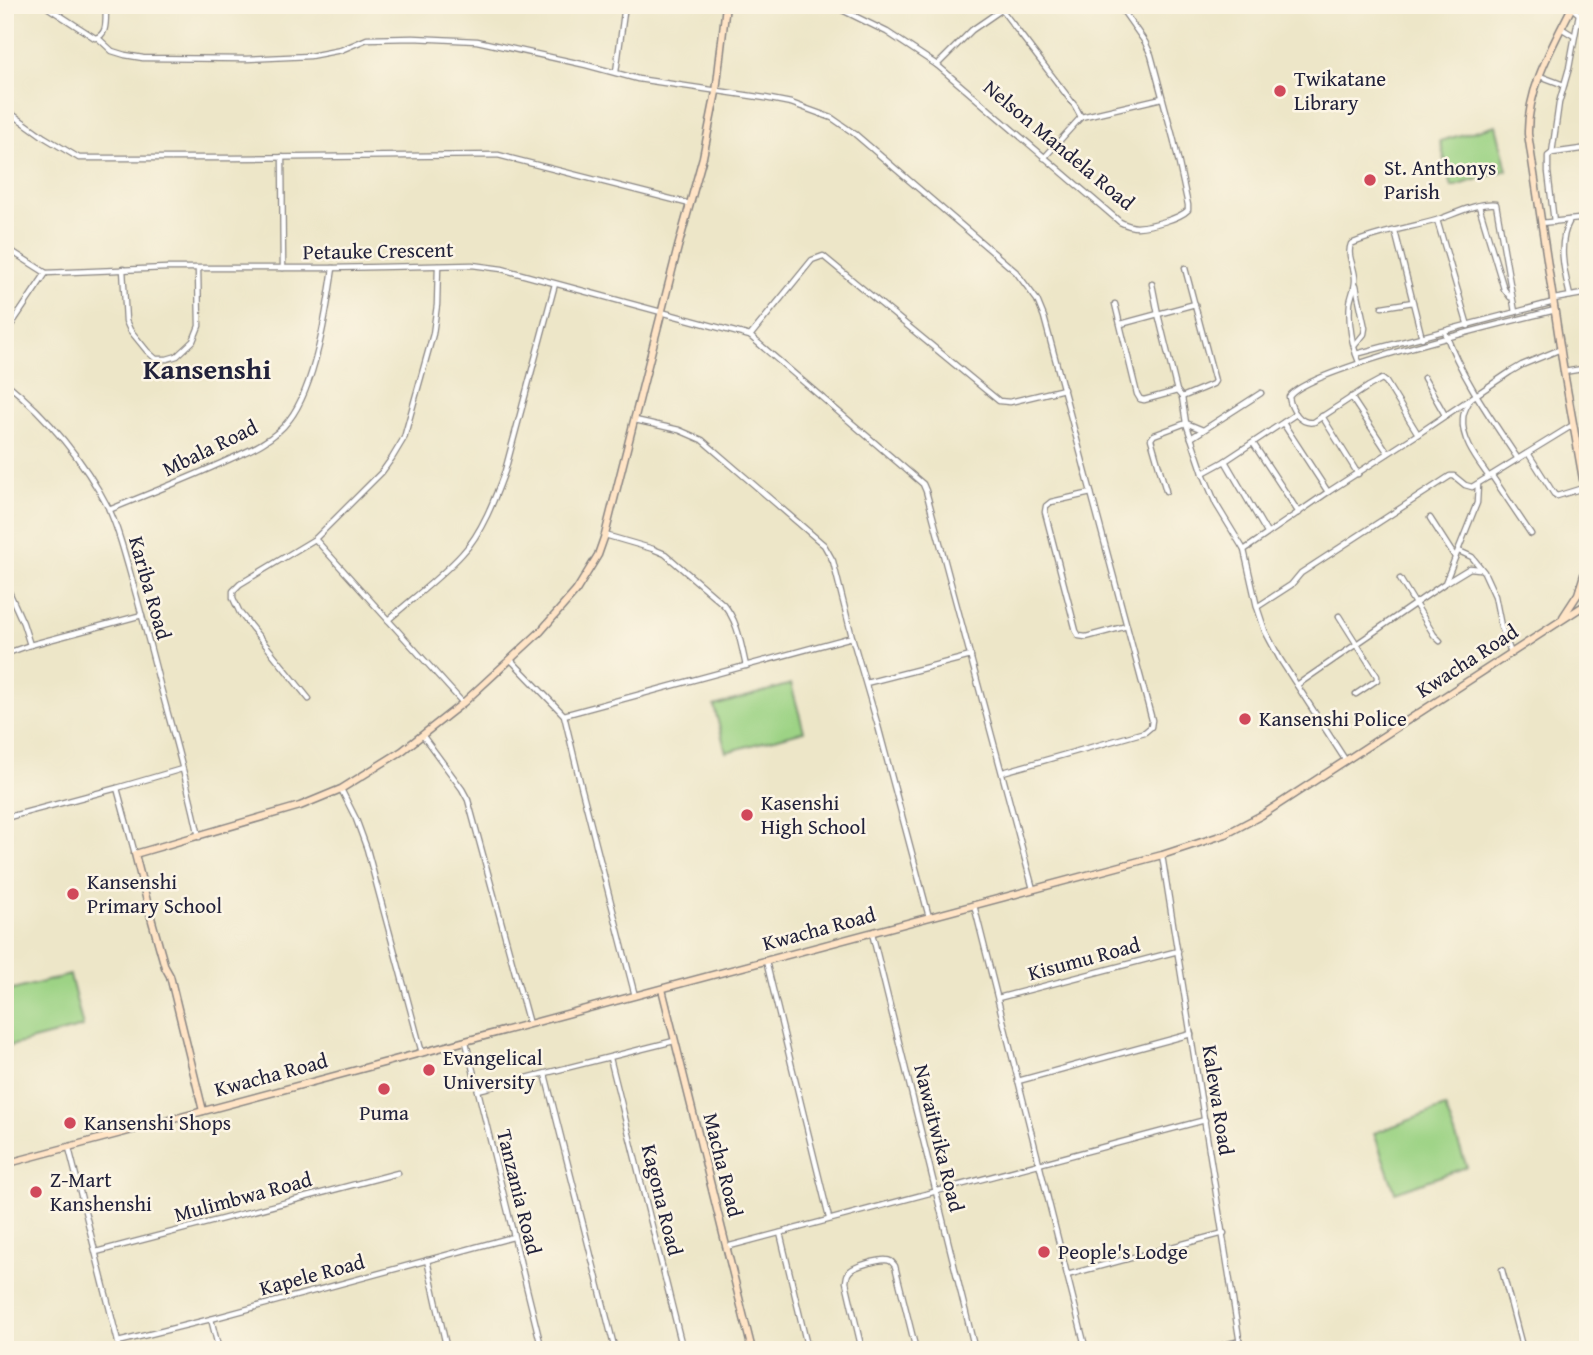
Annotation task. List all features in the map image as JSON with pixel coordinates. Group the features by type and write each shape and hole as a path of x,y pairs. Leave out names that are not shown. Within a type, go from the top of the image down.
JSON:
{"main road":[{"path":"203,1111 170,976 165,967 135,854 300,806 341,789 423,736 463,703 540,632 576,591 598,555 605,535 691,204 716,92 726,5"},
{"path":"1573,7 1533,93 1528,134 1564,372 1588,508"},
{"path":"1559,621 1578,594 1588,562"},
{"name":"Kwacha Road","path":"5,1164 929,918 1214,839 1262,815 1588,603"},
{"name":"Macha Road","path":"662,989 751,1350"}],"street":[{"path":"44,5 98,38 112,51 143,58 233,59 310,55 341,50 367,39 477,41 638,79 791,103 832,118 855,134 1016,272 1037,300 1064,389 1152,720 1151,727 1146,732 1003,772"},
{"path":"98,38 105,31 106,5"},
{"path":"616,72 625,5"},
{"name":"Nelson Mandela Road","path":"835,6 887,32 937,65 1120,222 1136,227 1180,216 1186,213 1188,205 1151,55 1119,5"},
{"path":"937,65 999,7 1081,117"},
{"path":"1554,222 1548,156 1552,153 1559,103 1580,19 1573,7"},
{"path":"1561,28 1574,36"},
{"path":"1540,76 1564,85"},
{"path":"1044,158 1081,117 1162,97"},
{"path":"5,109 79,158 498,155 691,204"},
{"path":"1552,153 1588,148"},
{"path":"282,157 283,268"},
{"path":"1354,346 1364,334 1365,328 1349,251 1351,244 1493,203 1498,208 1515,312"},
{"path":"1479,206 1504,289 1512,299"},
{"path":"1541,223 1588,218"},
{"path":"1437,220 1468,326"},
{"path":"1570,220 1565,229 1563,251 1570,296"},
{"path":"1395,231 1422,338"},
{"path":"5,247 46,272 5,334"},
{"path":"1033,889 923,484 750,336 812,260 823,256 999,401 1010,402 1064,389"},
{"path":"309,699 240,613 233,598 233,591 315,538 382,472 404,438 433,334 438,266"},
{"name":"Petauke Crescent","path":"46,272 485,266 750,336"},
{"name":"Mbala Road","path":"109,510 264,443 288,422 304,397 327,311 333,268"},
{"path":"1182,397 1215,381 1185,268"},
{"path":"124,270 130,330 156,359 167,359 177,356 193,341 199,326 198,269"},
{"path":"1355,282 1350,313 1354,346 1360,362"},
{"path":"388,620 462,554 496,497 555,284"},
{"path":"1152,284 1177,391 1182,397 1186,423 1216,504 1244,550 1257,607 1270,641 1346,761"},
{"path":"1419,434 1382,379 1314,422 1303,422 1292,408 1289,397 1297,387 1360,362 1490,327 1570,296 1588,293"},
{"path":"1382,307 1413,302"},
{"path":"1356,354 1555,303"},
{"path":"1115,304 1137,394 1144,400 1177,391"},
{"path":"1121,324 1195,304"},
{"path":"1488,320 1490,327"},
{"path":"1445,332 1454,356 1476,396 1518,459"},
{"path":"1404,342 1406,349"},
{"path":"1244,550 1522,365 1561,349"},
{"path":"1564,372 1588,368"},
{"path":"1424,378 1446,415"},
{"name":"Kariba Road","path":"5,382 61,435 79,459 109,510 142,615 199,837"},
{"path":"1191,438 1261,393"},
{"path":"1351,397 1388,453"},
{"path":"1469,400 1463,424 1470,448 1531,534"},
{"path":"1203,473 1296,414"},
{"path":"1322,416 1358,474"},
{"path":"635,420 679,430 702,440 824,545 833,561 929,918"},
{"path":"1166,491 1151,439 1154,435 1186,423 1203,430"},
{"path":"1283,423 1328,492"},
{"path":"1257,607 1291,585 1301,573 1450,476 1469,487 1478,485 1574,425"},
{"path":"1253,443 1299,513"},
{"path":"1528,453 1557,496 1583,488"},
{"path":"1225,461 1267,533"},
{"path":"1445,583 1477,503 1478,485"},
{"path":"1091,493 1051,502 1046,506 1045,512 1076,631 1079,636 1086,637 1127,626"},
{"path":"1430,519 1455,558"},
{"path":"605,535 665,554 723,604 734,620 746,666"},
{"path":"315,538 463,703"},
{"path":"1459,551 1472,557 1484,572 1495,596 1501,626 1511,653"},
{"path":"1297,685 1445,583 1470,568 1480,569"},
{"path":"1399,579 1440,641"},
{"path":"5,583 30,645"},
{"path":"5,654 142,615"},
{"path":"1339,616 1377,676 1377,680 1356,694"},
{"path":"564,715 852,638"},
{"path":"866,683 971,656"},
{"path":"511,660 564,715 635,996"},
{"path":"423,736 468,800 529,1024"},
{"path":"5,818 182,769"},
{"path":"117,788 135,854"},
{"path":"341,789 367,849 422,1053"},
{"name":"Kalewa Road","path":"1162,855 1241,1350"},
{"path":"974,905 1086,1350"},
{"name":"Nawaitwika Road","path":"872,933 975,1350"},
{"name":"Kisumu Road","path":"998,999 1178,951"},
{"path":"766,961 829,1218"},
{"path":"1018,1082 1191,1034"},
{"path":"478,1090 674,1041"},
{"name":"Tanzania Road","path":"466,1042 542,1350"},
{"name":"Kagona Road","path":"610,1058 683,1350"},
{"path":"545,1074 615,1350"},
{"path":"726,1247 1205,1120"},
{"path":"69,1148 120,1350"},
{"name":"Mulimbwa Road","path":"96,1252 398,1173"},
{"path":"780,1233 808,1350"},
{"path":"1067,1275 1224,1233"},
{"name":"Kapele Road","path":"118,1342 513,1237"},
{"path":"862,1350 846,1282 847,1276 857,1266 886,1260 895,1266 916,1350"},
{"path":"427,1261 447,1350"},
{"path":"1502,1270 1523,1350"},
{"path":"211,1319 219,1350"},
{"path":"1204,1350 1240,1340"}],"green space":[{"path":"1496,125 1507,170 1452,187 1440,141"},
{"path":"791,684 804,731 726,752 714,706"},
{"path":"70,975 83,1027 10,1046 5,1027 5,992"},
{"path":"1445,1107 1467,1167 1395,1192 1374,1133"}],"place":[{"name":"Twikatane Library","path":"1280,91"},
{"name":"St. Anthonys Parish","path":"1370,180"},
{"name":"Kansenshi Police","path":"1245,719"},
{"name":"Kasenshi High School","path":"747,815"},
{"name":"Kansenshi Primary School","path":"73,894"},
{"name":"Evangelical University","path":"429,1070"},
{"name":"Puma","path":"384,1089"},
{"name":"Kansenshi Shops","path":"70,1123"},
{"name":"Z-Mart Kanshenshi","path":"36,1192"},
{"name":"People's Lodge","path":"1044,1252"}],"district":[{"name":"Kansenshi","path":"207,369"}]}
